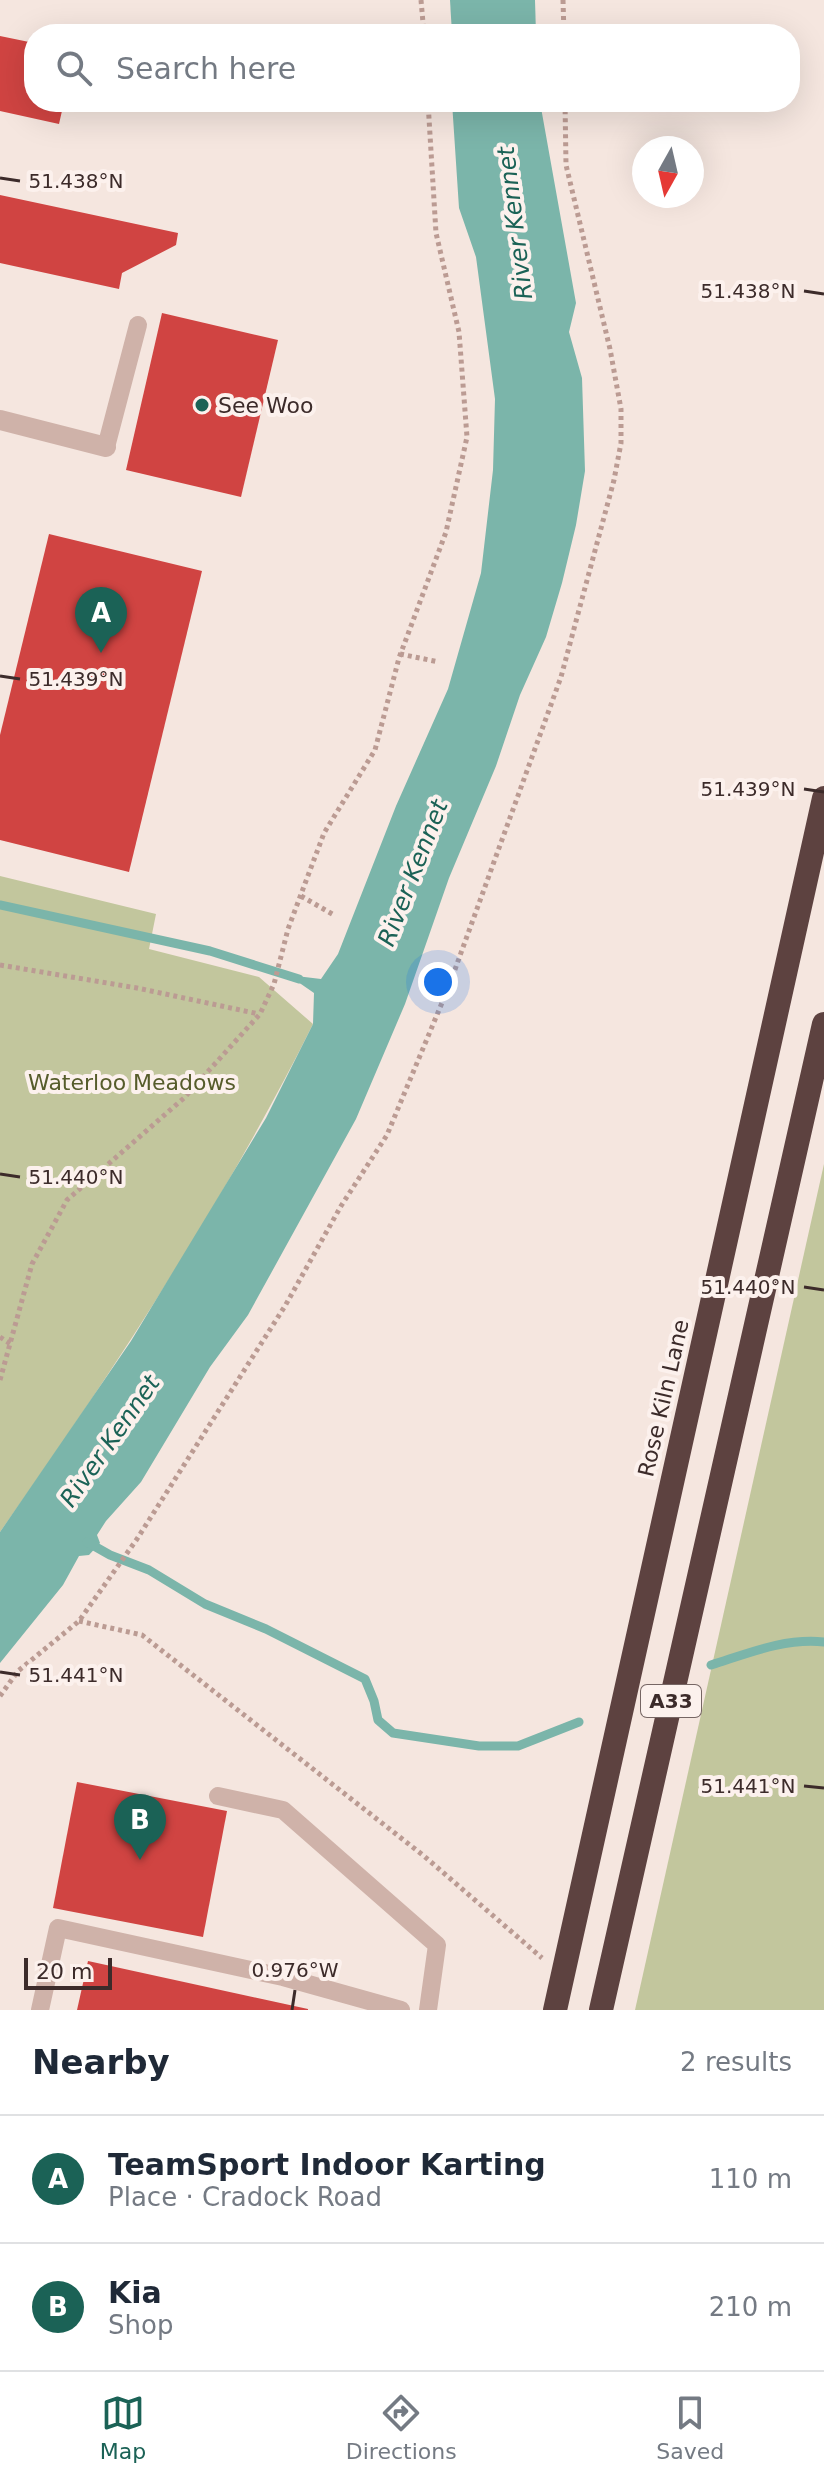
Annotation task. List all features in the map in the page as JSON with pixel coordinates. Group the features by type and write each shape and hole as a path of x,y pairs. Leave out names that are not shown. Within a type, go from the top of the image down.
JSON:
{"highway":[{"name":"Rose Kiln Lane","path":"555,2010 824,798"},
{"name":"A33","path":"601,2010 824,1024"}],"street":[{"path":"0,420 106,447"}],"lane":[{"path":"106,447 138,325"},
{"path":"218,1796 283,1810 437,1945 428,2010"},
{"path":"40,2010 58,1928 283,1977 401,2010"}],"path":[{"path":"421,0 423,24"},
{"path":"563,0 564,24"},
{"path":"0,1380 32,1264 67,1200 184,1098 260,1014 274,984 288,929 324,833 375,750 400,654 446,532 467,437 459,332 436,233 429,112"},
{"path":"0,1696 18,1671 79,1621 137,1539 285,1306 341,1206 387,1135 449,986 493,857 561,677 621,443 621,409 610,349 566,165 565,112"},
{"path":"400,654 439,662"},
{"path":"301,896 334,915"},
{"path":"0,965 137,988 260,1014"},
{"path":"0,1337 12,1345"},
{"path":"79,1621 142,1635 424,1856 542,1958"}],"green space":[{"name":"Waterloo Meadows","path":"0,876 156,914 149,949 259,977 313,1024 243,1156 166,1284 0,1532"},
{"path":"824,1164 824,2010 635,2010"}],"water":[{"path":"450,0 535,0 536,24 451,24"},
{"name":"River Kennet","path":"453,112 542,112 576,303 569,332 582,378 585,471 576,525 546,637 520,695 496,766 449,878 405,1004 356,1119 248,1315 210,1367 141,1482 106,1521 97,1535 100,1543 89,1555 79,1556 63,1585 0,1663 0,1532 131,1341 266,1118 313,1024 314,993 288,975 321,979 338,954 396,806 448,689 481,573 493,470 495,399 476,257 459,208"}],"building":[{"path":"0,36 24,41 24,112 62,112 59,124 0,111"},
{"path":"0,195 178,233 176,245 122,273 119,289 0,263"},
{"name":"See Woo","path":"162,313 278,340 241,497 126,470"},
{"path":"49,534 202,571 129,872 0,840 0,735"},
{"path":"77,1782 227,1811 203,1937 53,1908"},
{"path":"88,1961 308,2009 308,2010 77,2010"}],"waterway":[{"path":"0,905 210,951 299,979"},
{"path":"87,1542 149,1570 205,1604 266,1629 365,1679 378,1720 393,1733 479,1746 518,1746 579,1722"},
{"path":"711,1665 781,1644 824,1642"}],"place":[{"name":"See Woo","path":"202,405"},
{"name":"TeamSport Indoor Karting","path":"101,653"},
{"name":"Kia","path":"140,1860"}]}
